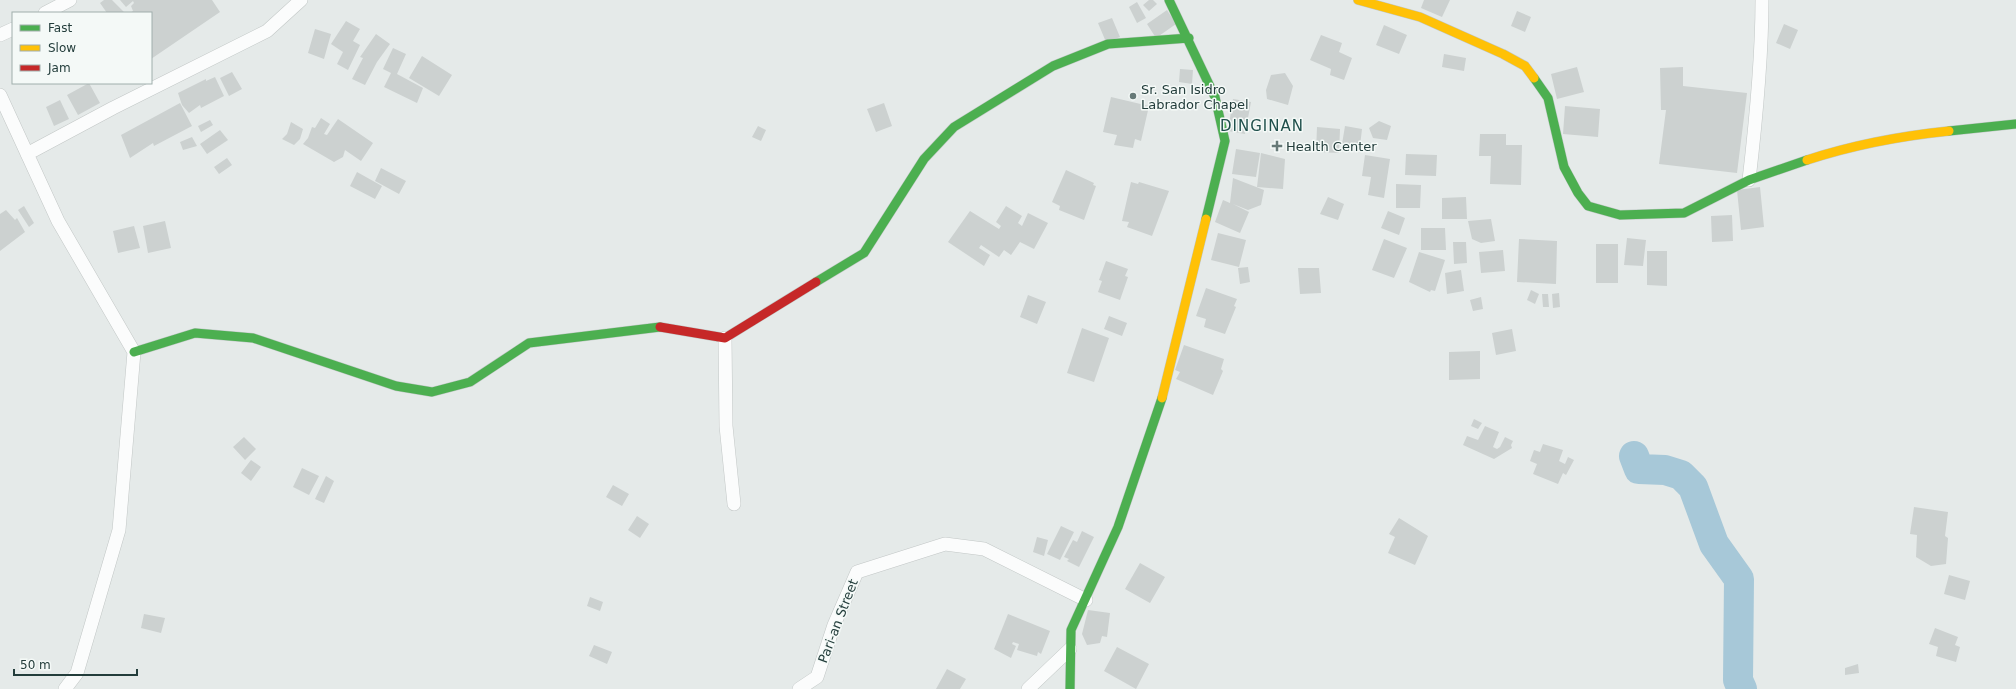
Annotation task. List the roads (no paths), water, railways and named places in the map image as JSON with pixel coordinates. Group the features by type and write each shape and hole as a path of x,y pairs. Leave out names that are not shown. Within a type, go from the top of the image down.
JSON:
{"street":[{"path":"47,12 70,0"},
{"path":"27,154 113,108 267,30 301,0"},
{"path":"1070,689 1071,630 1118,527 1159,410 1225,141 1216,97 1189,38 1169,0"},
{"path":"1358,0 1420,17 1503,54 1525,66 1548,98 1564,167 1578,192 1588,206 1620,215 1658,215 1684,212 1749,180 1843,148 1911,135 2016,124"},
{"path":"1749,180 1759,98 1762,0"},
{"path":"0,35 12,29"},
{"path":"134,352 195,333 253,338 396,386 432,392 470,382 529,343 664,327 726,338 864,253 924,159 954,127 1053,66 1108,44 1189,38"},
{"path":"0,95 58,222 134,352 119,530 77,672 66,689"},
{"path":"726,338 726,426 734,504"},
{"name":"Pari-an Street","path":"799,689 817,677 834,625 857,572 945,544 984,549 1086,600"},
{"path":"1028,689 1070,649"}],"waterway":[{"path":"1634,456 1639,469 1665,470 1681,475 1693,487 1714,544 1739,579 1738,680 1742,689"}],"place":[{"name":"Sr. San Isidro Labrador Chapel","path":"1133,96"},
{"name":"Health Center","path":"1277,146"}],"district":[{"name":"DINGINAN","path":"1262,126"}]}
